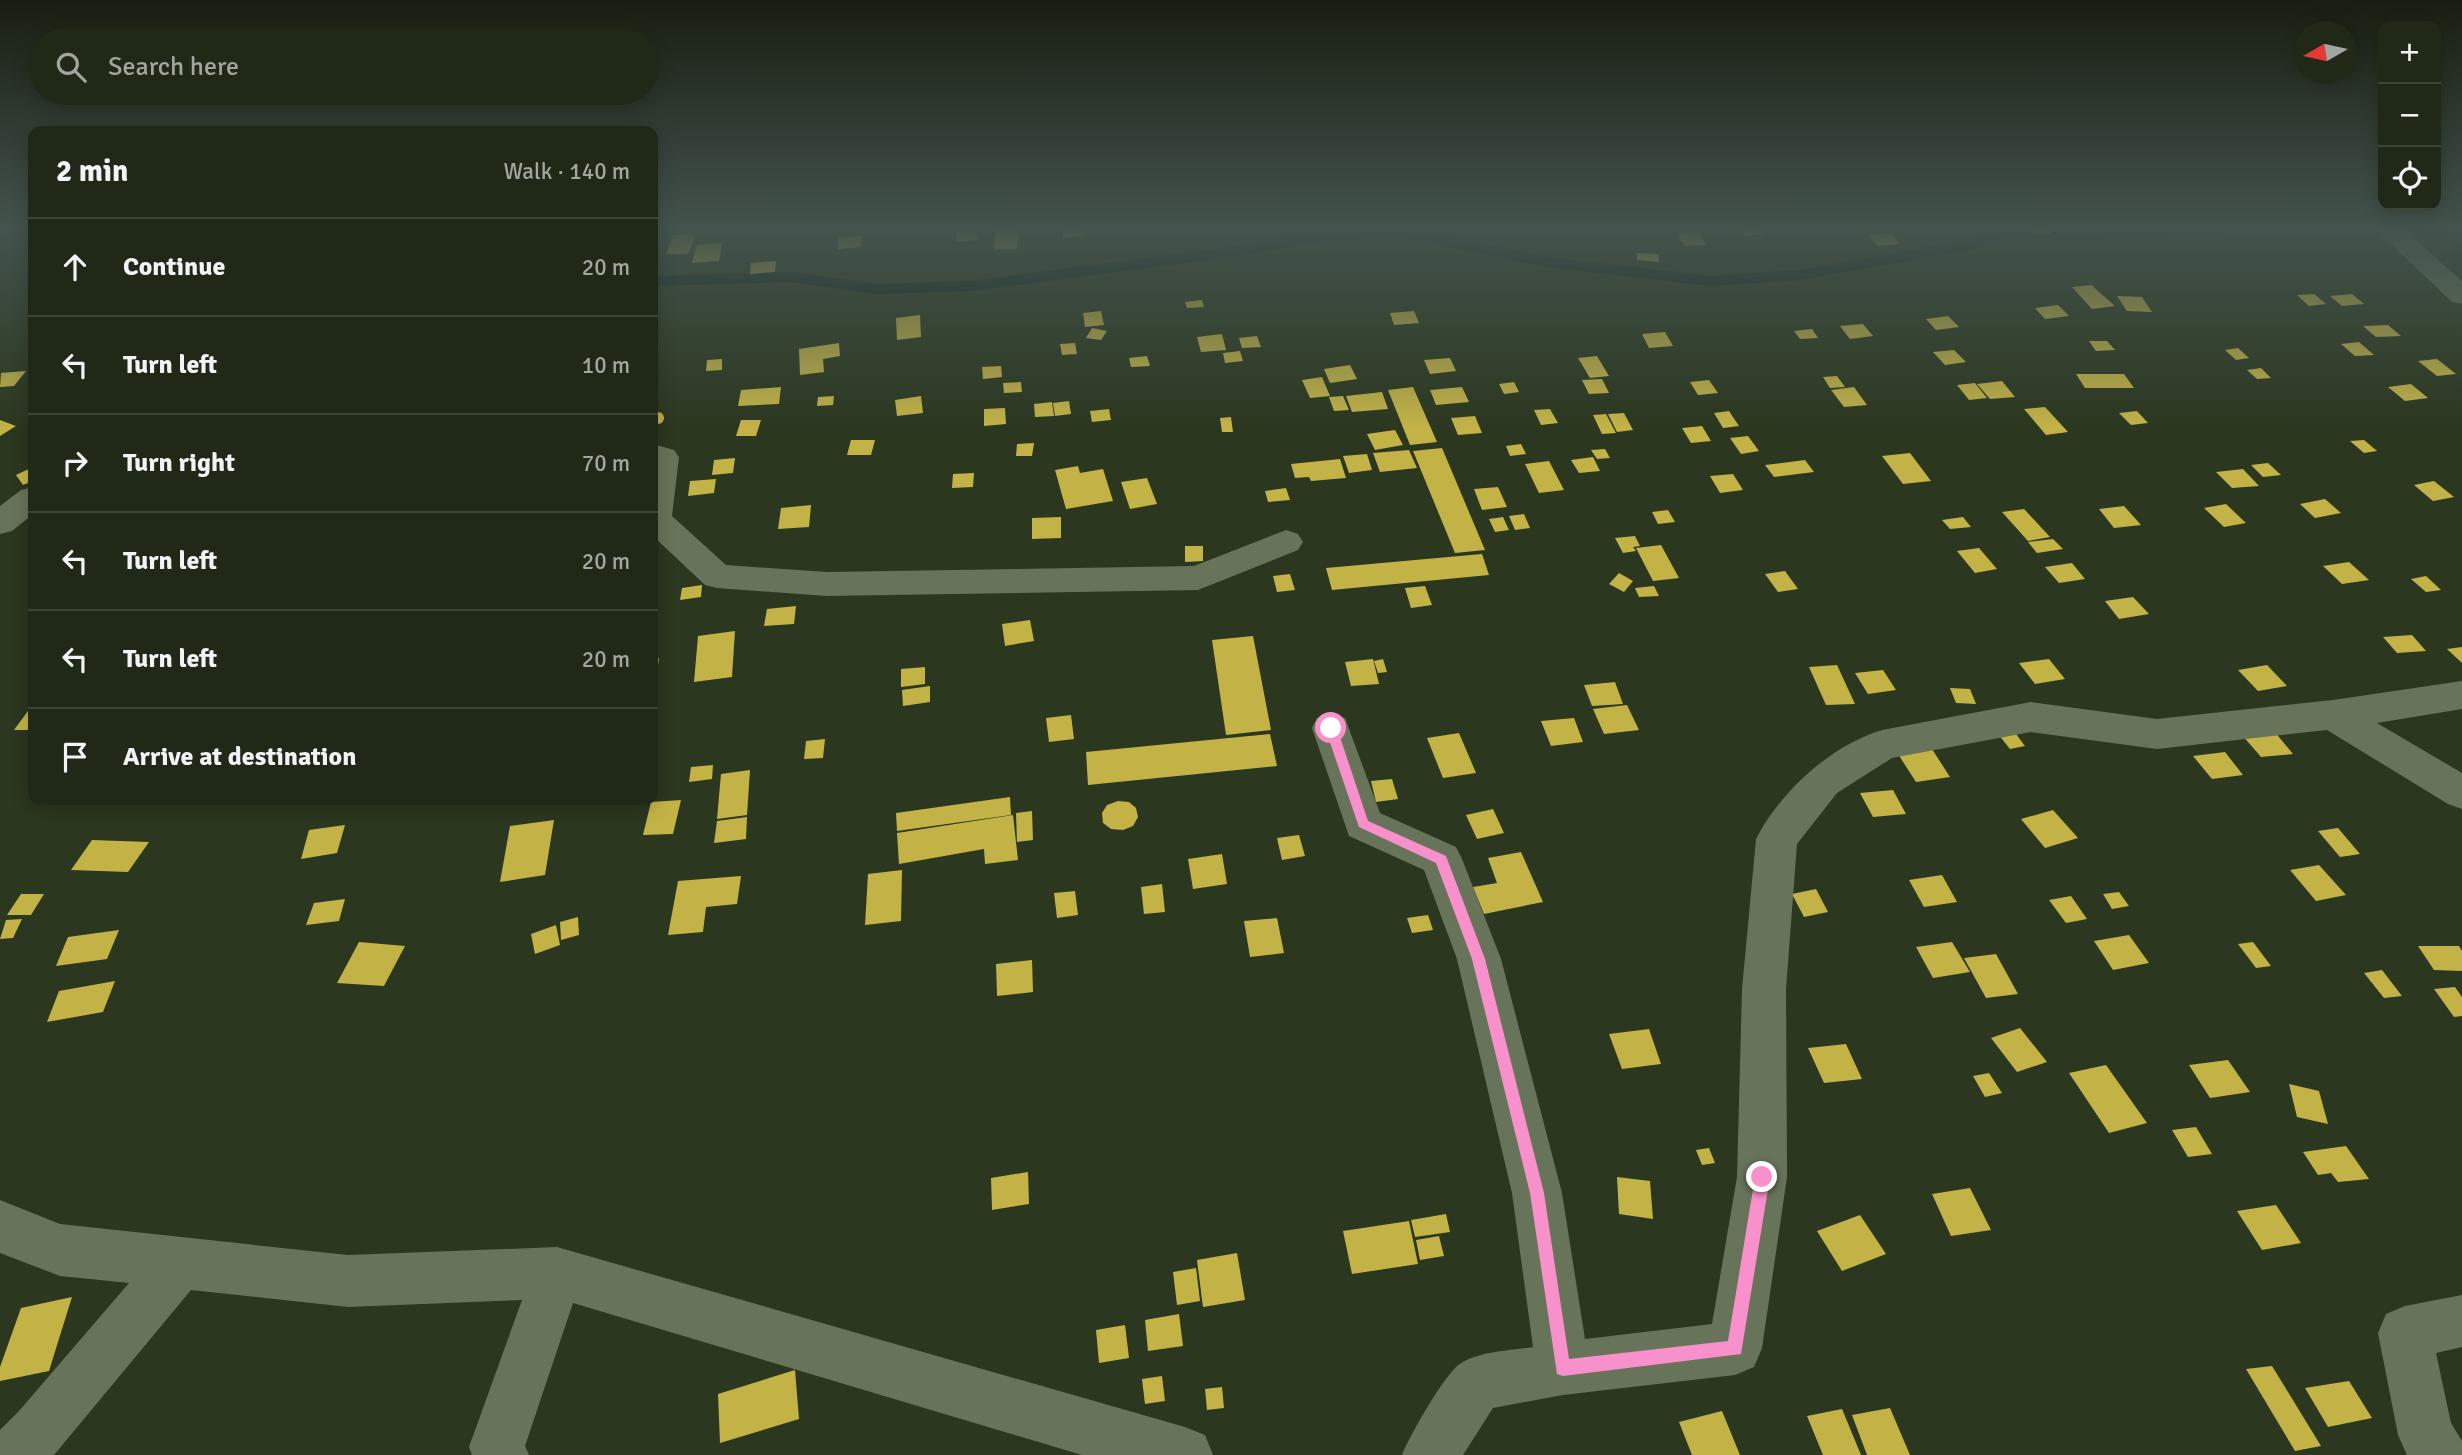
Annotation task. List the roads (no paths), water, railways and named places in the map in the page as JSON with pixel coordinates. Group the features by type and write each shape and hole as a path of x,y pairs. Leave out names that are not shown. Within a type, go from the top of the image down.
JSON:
{"street":[{"path":"658,456 663,457 658,496"},
{"path":"0,523 28,502"},
{"path":"658,522 716,576 827,584 1198,578 1286,542"},
{"path":"1430,1455 1476,1384 1563,1368 1735,1348 1762,1177 1764,989 1777,839 1824,782 1882,745 2031,717 2157,734 2333,715 2462,695"},
{"path":"2333,715 2462,793"},
{"path":"1331,728 1363,824 1441,859 1479,959 1537,1193 1563,1368"},
{"path":"0,1225 12,1233 60,1250 178,1265 348,1281 557,1273 1156,1449 1185,1455"},
{"path":"14,1455 39,1432 178,1265"},
{"path":"501,1455 497,1447 557,1273"},
{"path":"2440,1455 2426,1434 2405,1332 2462,1321"}]}
